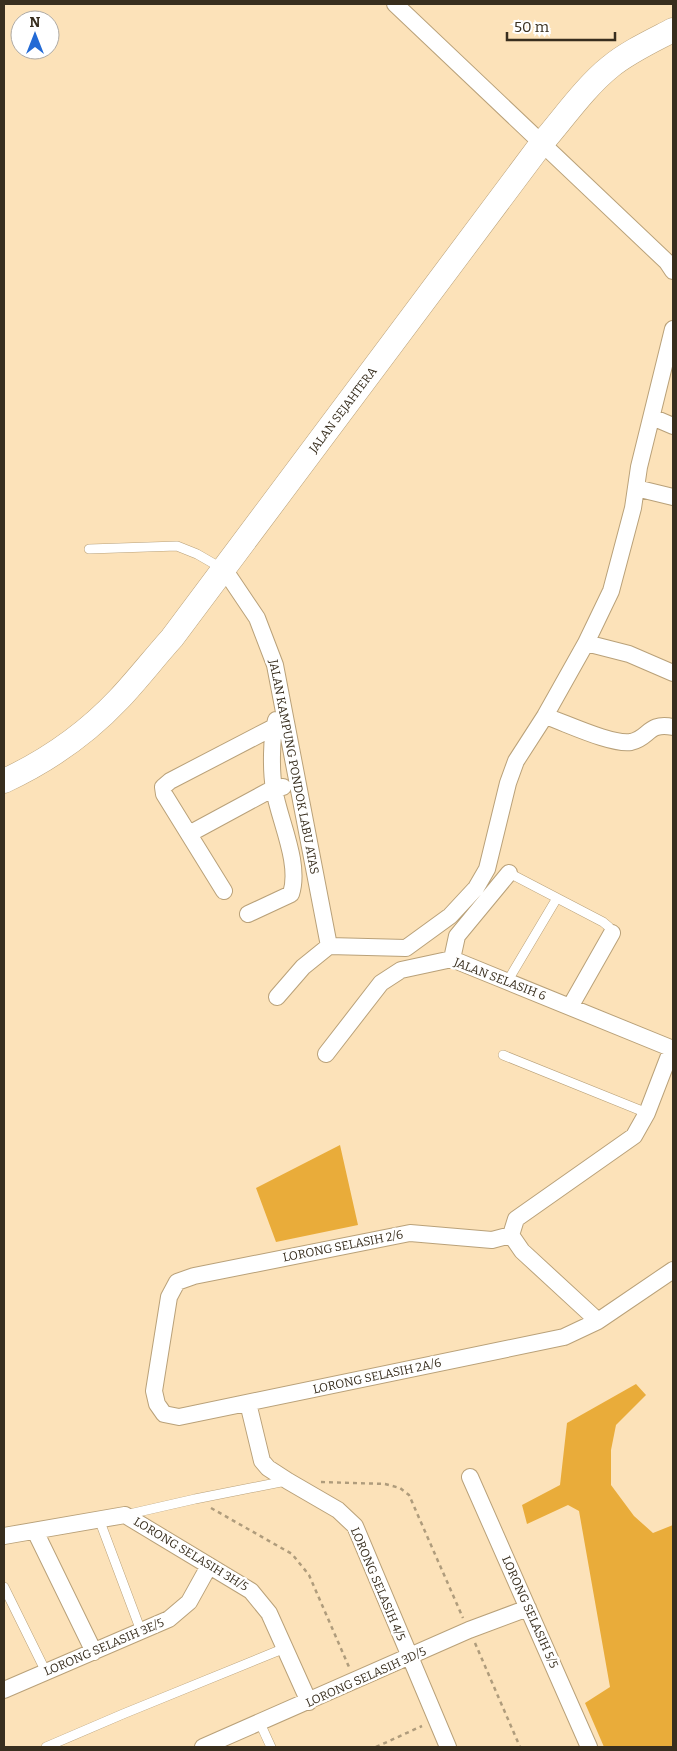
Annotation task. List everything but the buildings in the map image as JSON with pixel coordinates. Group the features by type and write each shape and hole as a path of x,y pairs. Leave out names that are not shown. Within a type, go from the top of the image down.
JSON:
{"main road":[{"name":"JALAN SEJAHTERA","path":"4,781 32,768 60,750 118,700 172,638 542,143 609,67 673,30"}],"street":[{"path":"395,4 668,262 673,271"},
{"path":"277,997 302,967 329,946 406,948 450,916 476,888 487,869 508,784 516,761 545,716 586,643 611,591 633,508 639,468 671,352 673,329"},
{"path":"652,417 673,426"},
{"path":"636,488 673,497"},
{"name":"JALAN KAMPUNG PONDOK LABU ATAS","path":"224,569 257,618 275,664 329,946"},
{"path":"586,643 629,654 673,673"},
{"path":"248,914 291,894 294,884 294,869 274,788 274,727 282,699"},
{"path":"545,716 614,741 630,742 641,738 649,729 666,726 673,728"},
{"path":"224,891 164,794 163,788 170,781 274,727"},
{"path":"189,834 274,788 299,785"},
{"path":"452,959 457,936 509,873"},
{"path":"570,1007 612,933"},
{"path":"406,948 414,955 419,965"},
{"name":"JALAN SELASIH 6","path":"326,1054 381,983 401,970 452,959 672,1049"},
{"path":"672,1049 646,1113 634,1136 516,1220 511,1235 522,1251 598,1321 673,1270"},
{"name":"LORONG SELASIH 2/6","path":"157,1404 154,1391 169,1297 177,1282 194,1276 410,1233 492,1240 511,1235"},
{"name":"LORONG SELASIH 2A/6","path":"157,1404 164,1414 179,1417 564,1337 598,1321"},
{"name":"LORONG SELASIH 4/5","path":"248,1402 262,1461 268,1468 338,1510 355,1526 448,1747"},
{"name":"LORONG SELASIH 5/5","path":"470,1477 589,1747"},
{"path":"4,1536 125,1515"},
{"name":"LORONG SELASIH 3H/5","path":"125,1515 251,1590 269,1613 309,1702"},
{"path":"35,1531 94,1652"},
{"name":"LORONG SELASIH 3E/5","path":"4,1690 169,1619 189,1602 208,1566"},
{"name":"LORONG SELASIH 3D/5","path":"203,1747 410,1658 469,1630 528,1608"}],"lane":[{"path":"89,549 177,546 197,554 224,569"},
{"path":"509,873 603,922 612,933"},
{"path":"507,982 557,898"},
{"path":"503,1055 646,1113"},
{"path":"125,1515 194,1499 288,1481"},
{"path":"99,1519 142,1631"},
{"path":"4,1587 46,1672"},
{"path":"46,1747 285,1648"},
{"path":"260,1723 271,1747"}],"path":[{"path":"317,1482 385,1484 400,1488 409,1495 520,1747"},
{"path":"194,1499 292,1554 309,1575 355,1682"},
{"path":"376,1747 436,1720"}],"shaded area":[{"path":"340,1145 358,1225 276,1242 256,1188"},
{"path":"636,1384 646,1395 616,1425 611,1450 611,1485 634,1516 653,1533 673,1525 673,1747 604,1747 585,1703 610,1687 579,1511 568,1505 527,1524 522,1505 560,1485 567,1423"}]}
